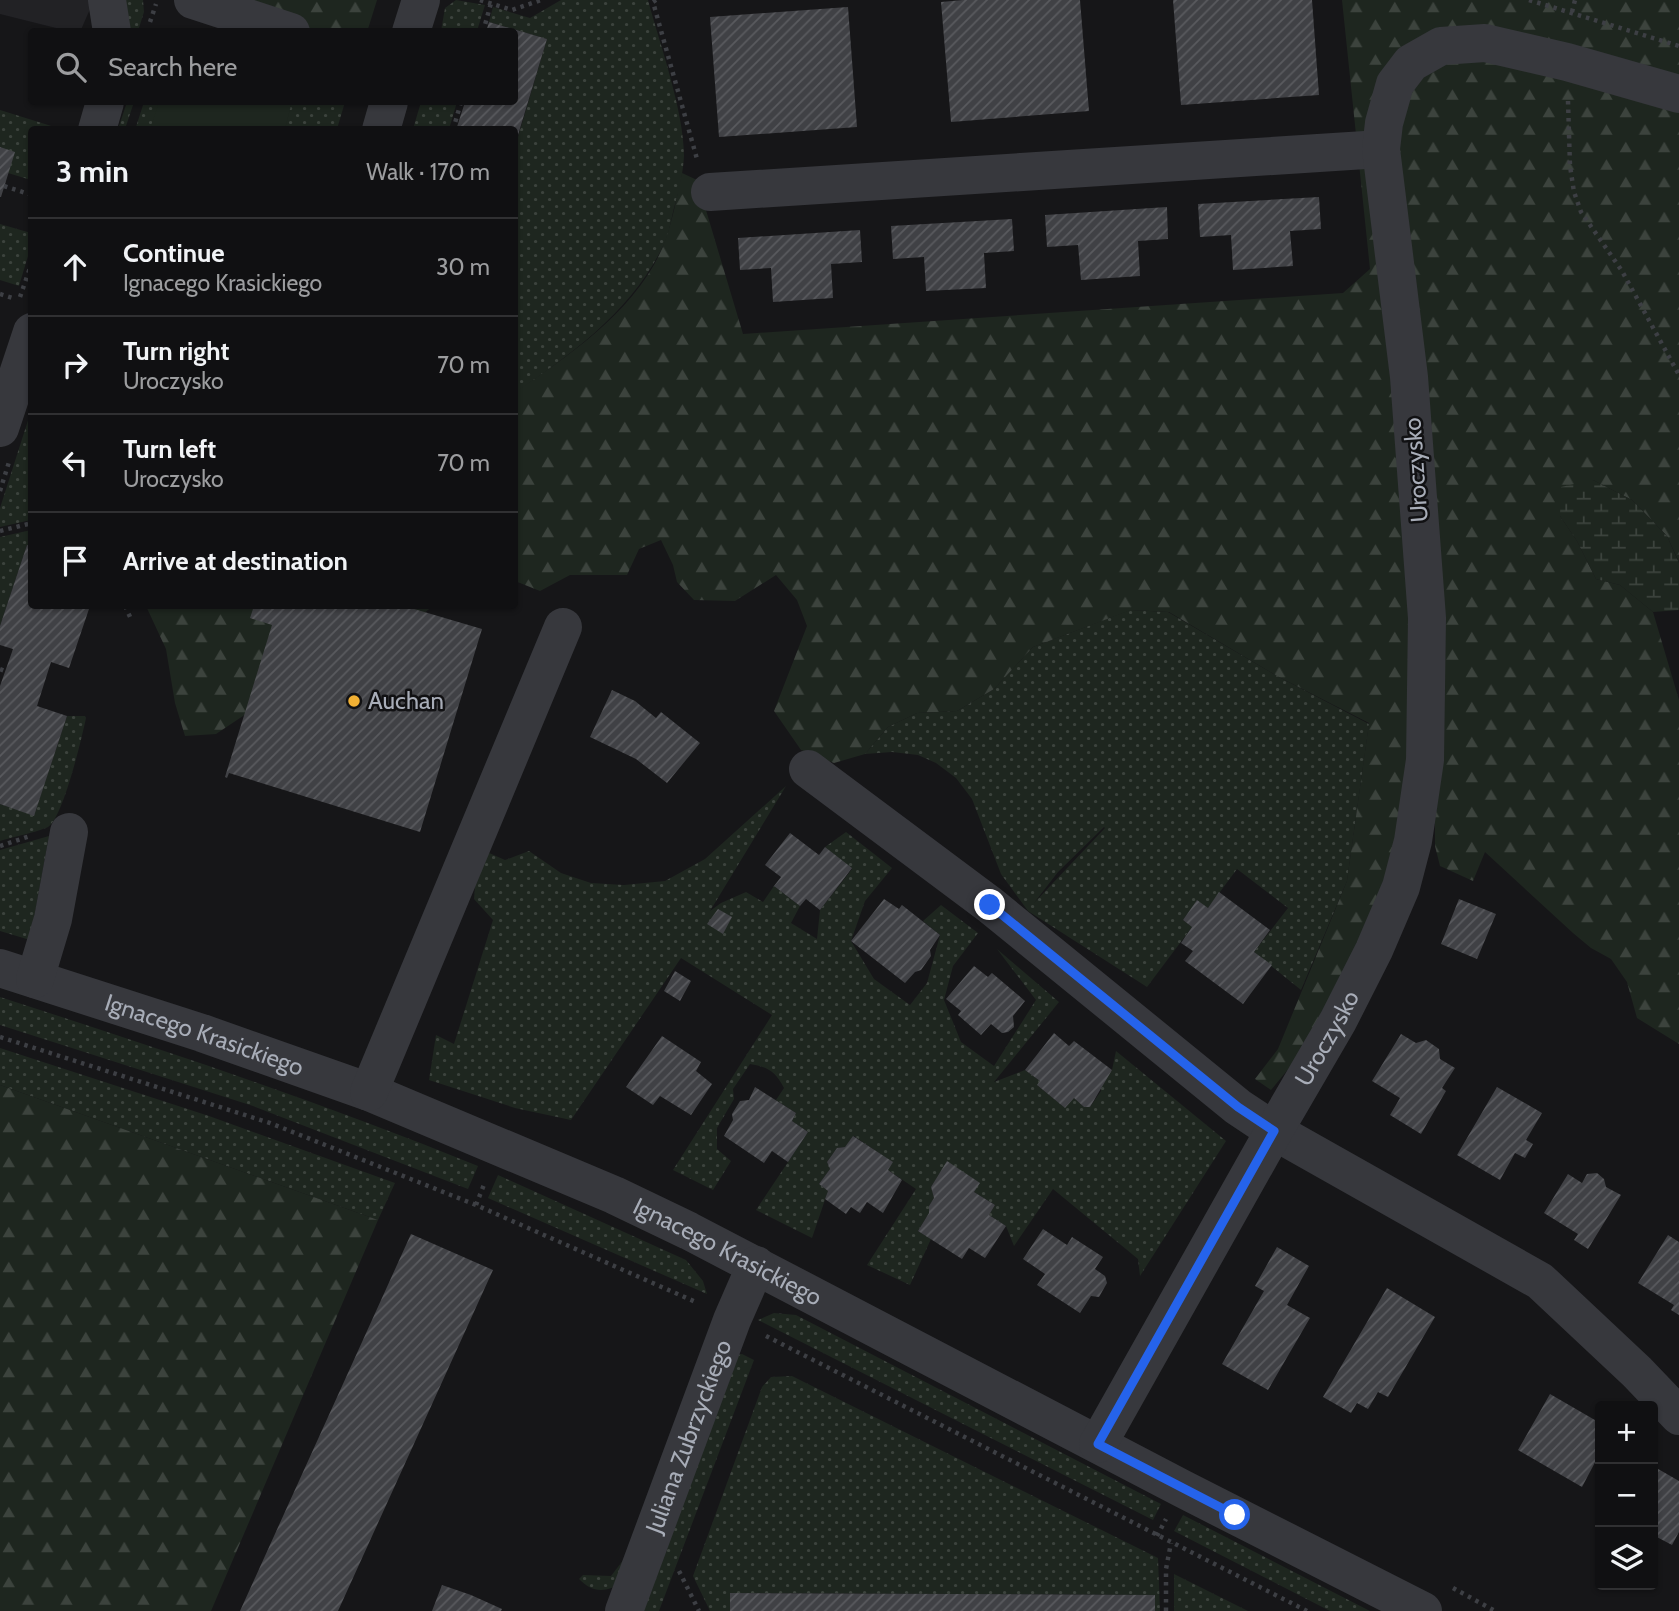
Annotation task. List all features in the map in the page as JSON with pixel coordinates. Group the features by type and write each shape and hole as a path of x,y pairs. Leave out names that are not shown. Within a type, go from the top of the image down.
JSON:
{"street":[{"path":"107,0 111,28"},
{"path":"193,0 279,28"},
{"path":"412,28 421,0"},
{"name":"Uroczysko","path":"1098,1444 1338,1021 1374,950 1401,887 1418,811 1425,760 1427,618 1409,377 1381,149 1384,123 1395,84 1411,63 1441,47 1485,43 1567,62 1679,94"},
{"path":"98,126 104,105"},
{"path":"382,126 388,105"},
{"path":"710,192 1381,149"},
{"path":"0,428 27,333"},
{"path":"369,1091 563,627"},
{"path":"808,769 990,905 1238,1107 1274,1131 1540,1281 1637,1371 1679,1416"},
{"path":"17,973 54,919 69,832"},
{"name":"Ignacego Krasickiego","path":"17,973 369,1091 614,1195 756,1265 1423,1611"},
{"name":"Juliana Zubrzyckiego","path":"624,1611 732,1320 756,1265"}],"path":[{"path":"147,28 157,0"},
{"path":"480,0 512,10 541,0"},
{"path":"656,0 653,2 703,181 710,192"},
{"path":"1529,0 1679,46"},
{"path":"1572,12 1575,0"},
{"path":"483,28 491,3"},
{"path":"1567,62 1568,133 1574,192 1581,212 1622,271 1679,375"},
{"path":"454,126 460,105"},
{"path":"4,186 28,194"},
{"path":"0,294 27,333"},
{"path":"0,531 28,524"},
{"path":"126,609 131,619"},
{"path":"0,1037 270,1124 476,1205 569,1245 732,1320 1307,1611"},
{"path":"476,1205 485,1182"},
{"path":"1166,1611 1166,1569 1171,1543"},
{"path":"678,1570 699,1611"}],"shaded area":[{"path":"0,0 94,0 82,28 56,28 0,14"}],"green space":[{"path":"123,0 143,0 144,12 139,28 128,28"},
{"path":"232,0 377,0 368,28 307,28"},
{"path":"456,0 485,5 478,28 442,28 445,8"},
{"path":"561,0 648,0 680,119 684,156 666,240 636,290 619,310 579,346 518,391 518,137 547,39 518,30 518,28 489,22 493,7 530,18"},
{"path":"1342,0 1679,0 1679,562 1667,536 1632,500 1593,480 1560,516 1577,541 1596,579 1620,585 1653,612 1679,700 1679,1044 1637,1018 1627,982 1611,959 1591,948 1573,933 1485,852 1473,881 1440,866 1435,846 1435,824 1418,811 1360,947 1299,1056 1271,1090 1255,1079 1278,1049 1347,881 1369,723 1277,676 1169,612 1131,610 1033,647 994,689 957,711 917,713 888,727 865,754 834,763 801,750 774,711 807,626 797,600 776,575 735,601 694,600 677,582 673,565 661,540 639,549 627,575 570,575 540,591 518,582 518,390 602,328 639,287 654,265 665,241 682,173 697,180 743,334 1343,293 1370,269"},
{"path":"126,105 133,105 126,126 119,126"},
{"path":"143,105 344,105 338,126 136,126"},
{"path":"158,105 291,105 286,126 151,126"},
{"path":"420,105 456,105 450,126 414,126"},
{"path":"0,110 51,126 28,126 28,179 8,173 0,147"},
{"path":"0,224 28,232 28,256 19,286 0,280"},
{"path":"28,420 28,521 0,527 0,508"},
{"path":"1593,480 1632,500 1667,536 1679,563 1679,610 1653,612 1620,585 1596,579 1577,541 1560,516 1561,487"},
{"path":"28,531 28,545 0,626 0,537"},
{"path":"147,609 429,609 401,631 249,712 216,734 185,736 175,703 166,649"},
{"path":"1130,610 1168,612 1277,676 1369,724 1347,881 1301,990 1254,952 1288,908 1237,869 1208,908 1197,901 1183,920 1192,927 1147,987 1028,911 1001,874 972,799 956,778 936,763 918,755 892,752 865,754 888,727 917,713 957,711 994,689 1033,647","holes":["1105,828 1034,903 1058,872"]},
{"path":"67,716 86,718 71,776 54,821 44,829 0,841 0,804 34,815"},
{"path":"786,786 710,911 746,892 763,902 774,886 800,906 791,923 817,939 820,910 852,869 825,847 846,832 892,868 865,901 851,941 874,979 910,1005 927,983 940,935 923,921 941,905 978,933 953,966 944,1000 961,1042 994,1066 1036,1000 997,949 1059,1002 994,1082 1025,1070 1040,1081 1038,1086 1064,1107 1074,1098 1084,1107 1090,1107 1101,1091 1100,1086 1112,1070 1116,1051 1226,1141 1140,1276 1138,1259 1053,1189 1014,1246 1006,1226 989,1215 995,1205 974,1192 979,1183 947,1162 931,1187 934,1198 918,1231 931,1239 910,1285 867,1265 916,1189 888,1170 892,1162 854,1136 845,1147 837,1148 827,1162 830,1169 819,1184 828,1191 812,1238 756,1210 808,1132 792,1121 796,1113 776,1100 784,1088 777,1078 766,1068 756,1065 750,1064 733,1089 734,1099 717,1128 717,1149 731,1161 713,1190 673,1170 772,1015 681,958 571,1120 515,1108 429,1080 436,1035 454,1044 493,920 474,899 478,848 505,860 529,851 561,873 591,883 624,885 665,881 705,859"},
{"path":"49,836 30,940 0,931 0,850"},
{"path":"0,997 240,1077 478,1166 468,1189 253,1106 0,1025"},
{"path":"0,1048 209,1116 395,1183 378,1220 0,1085"},
{"path":"0,1085 378,1220 211,1611 0,1611"},
{"path":"498,1175 686,1260 703,1281 707,1294 488,1198"},
{"path":"774,1313 796,1315 1161,1504 1153,1520 758,1320"},
{"path":"742,1354 754,1360 659,1611 641,1611 737,1355"},
{"path":"792,1376 1158,1558 1160,1611 1155,1611 1154,1595 731,1593 730,1611 710,1611 693,1576 762,1387 771,1377"},
{"path":"1183,1515 1370,1611 1330,1611 1174,1531"},
{"path":"624,1559 614,1587 595,1589 579,1579 583,1575 611,1576"},
{"path":"1174,1574 1248,1611 1174,1611"}],"building":[{"path":"1080,0 1089,111 951,122 941,2"},
{"path":"1173,0 1312,0 1319,95 1181,105"},
{"path":"848,7 857,127 719,137 710,17"},
{"path":"489,22 509,28 487,28"},
{"path":"518,30 547,39 518,135 518,126 457,126 464,105 518,105"},
{"path":"0,147 15,152 1,197 0,197"},
{"path":"1319,197 1321,229 1290,231 1293,266 1233,270 1231,235 1200,237 1198,204"},
{"path":"1167,207 1168,239 1138,241 1140,276 1081,280 1078,245 1047,247 1045,215"},
{"path":"1012,219 1014,251 984,253 986,288 926,291 924,257 893,259 891,226"},
{"path":"860,230 862,262 831,264 833,298 773,302 771,268 740,270 738,238"},
{"path":"27,545 28,609 89,609 69,668 51,662 37,706 67,716 34,816 0,804 0,686 13,649 0,645 0,626"},
{"name":"Auchan","path":"253,609 414,609 482,629 420,832 229,773 227,778 225,777 272,625 250,618"},
{"path":"612,690 635,701 656,718 661,712 700,743 667,783 636,759 590,737"},
{"path":"790,833 819,855 825,847 852,868 820,910 806,899 800,906 774,886 781,877 765,865"},
{"path":"1219,892 1270,930 1254,952 1272,965 1243,1004 1185,961 1193,951 1181,943 1192,927 1183,920 1197,900 1208,908"},
{"path":"884,899 899,909 902,905 940,935 930,950 931,956 921,970 915,972 905,983 851,941"},
{"path":"1459,899 1496,914 1477,959 1441,944"},
{"path":"718,909 732,917 723,934 707,924"},
{"path":"974,966 988,977 992,973 1025,1001 1013,1016 1014,1027 1008,1032 1002,1033 991,1024 981,1035 958,1015 961,1011 946,999"},
{"path":"675,971 691,981 680,1001 664,991"},
{"path":"1054,1033 1069,1046 1074,1041 1112,1070 1090,1107 1084,1107 1074,1098 1065,1108 1037,1085 1040,1081 1025,1070"},
{"path":"1401,1034 1416,1043 1426,1040 1439,1049 1440,1059 1455,1068 1442,1088 1446,1091 1421,1134 1390,1115 1400,1098 1372,1081"},
{"path":"662,1036 701,1062 696,1071 712,1084 691,1115 660,1096 653,1105 626,1087"},
{"path":"755,1087 796,1113 792,1121 808,1132 788,1162 772,1151 764,1163 724,1136 740,1101 749,1100"},
{"path":"1497,1087 1542,1113 1526,1140 1533,1144 1525,1158 1515,1153 1500,1180 1457,1155"},
{"path":"853,1136 893,1162 888,1170 902,1180 883,1213 867,1202 860,1213 851,1207 846,1214 825,1199 828,1191 819,1184 830,1169 827,1162 837,1148 845,1147"},
{"path":"947,1161 980,1183 974,1192 995,1205 989,1215 1006,1226 985,1258 969,1248 962,1259 918,1231 934,1198 931,1187"},
{"path":"1597,1173 1604,1179 1606,1187 1621,1195 1588,1249 1574,1240 1578,1234 1544,1213 1568,1174 1582,1183 1587,1174"},
{"path":"1043,1229 1067,1245 1072,1237 1103,1257 1095,1269 1105,1276 1107,1283 1099,1297 1091,1296 1080,1313 1037,1285 1045,1274 1023,1259"},
{"path":"411,1234 493,1270 338,1611 240,1611"},
{"path":"1668,1235 1679,1242 1679,1315 1671,1310 1674,1305 1638,1283"},
{"path":"1277,1247 1309,1266 1287,1305 1310,1318 1268,1390 1222,1364 1264,1291 1255,1286"},
{"path":"1387,1288 1435,1317 1388,1397 1378,1392 1368,1409 1357,1403 1351,1413 1323,1397"},
{"path":"1550,1394 1595,1420 1595,1462 1582,1487 1518,1450"},
{"path":"1658,1469 1679,1481 1679,1532 1672,1545 1658,1538"},
{"path":"442,1585 471,1595 502,1609 432,1611"},
{"path":"730,1593 1155,1595 1155,1611 730,1611"}],"place":[{"name":"Auchan","path":"354,701"}],"route":[{"path":"990,905 1238,1107 1274,1131 1098,1444 1235,1515"}]}
